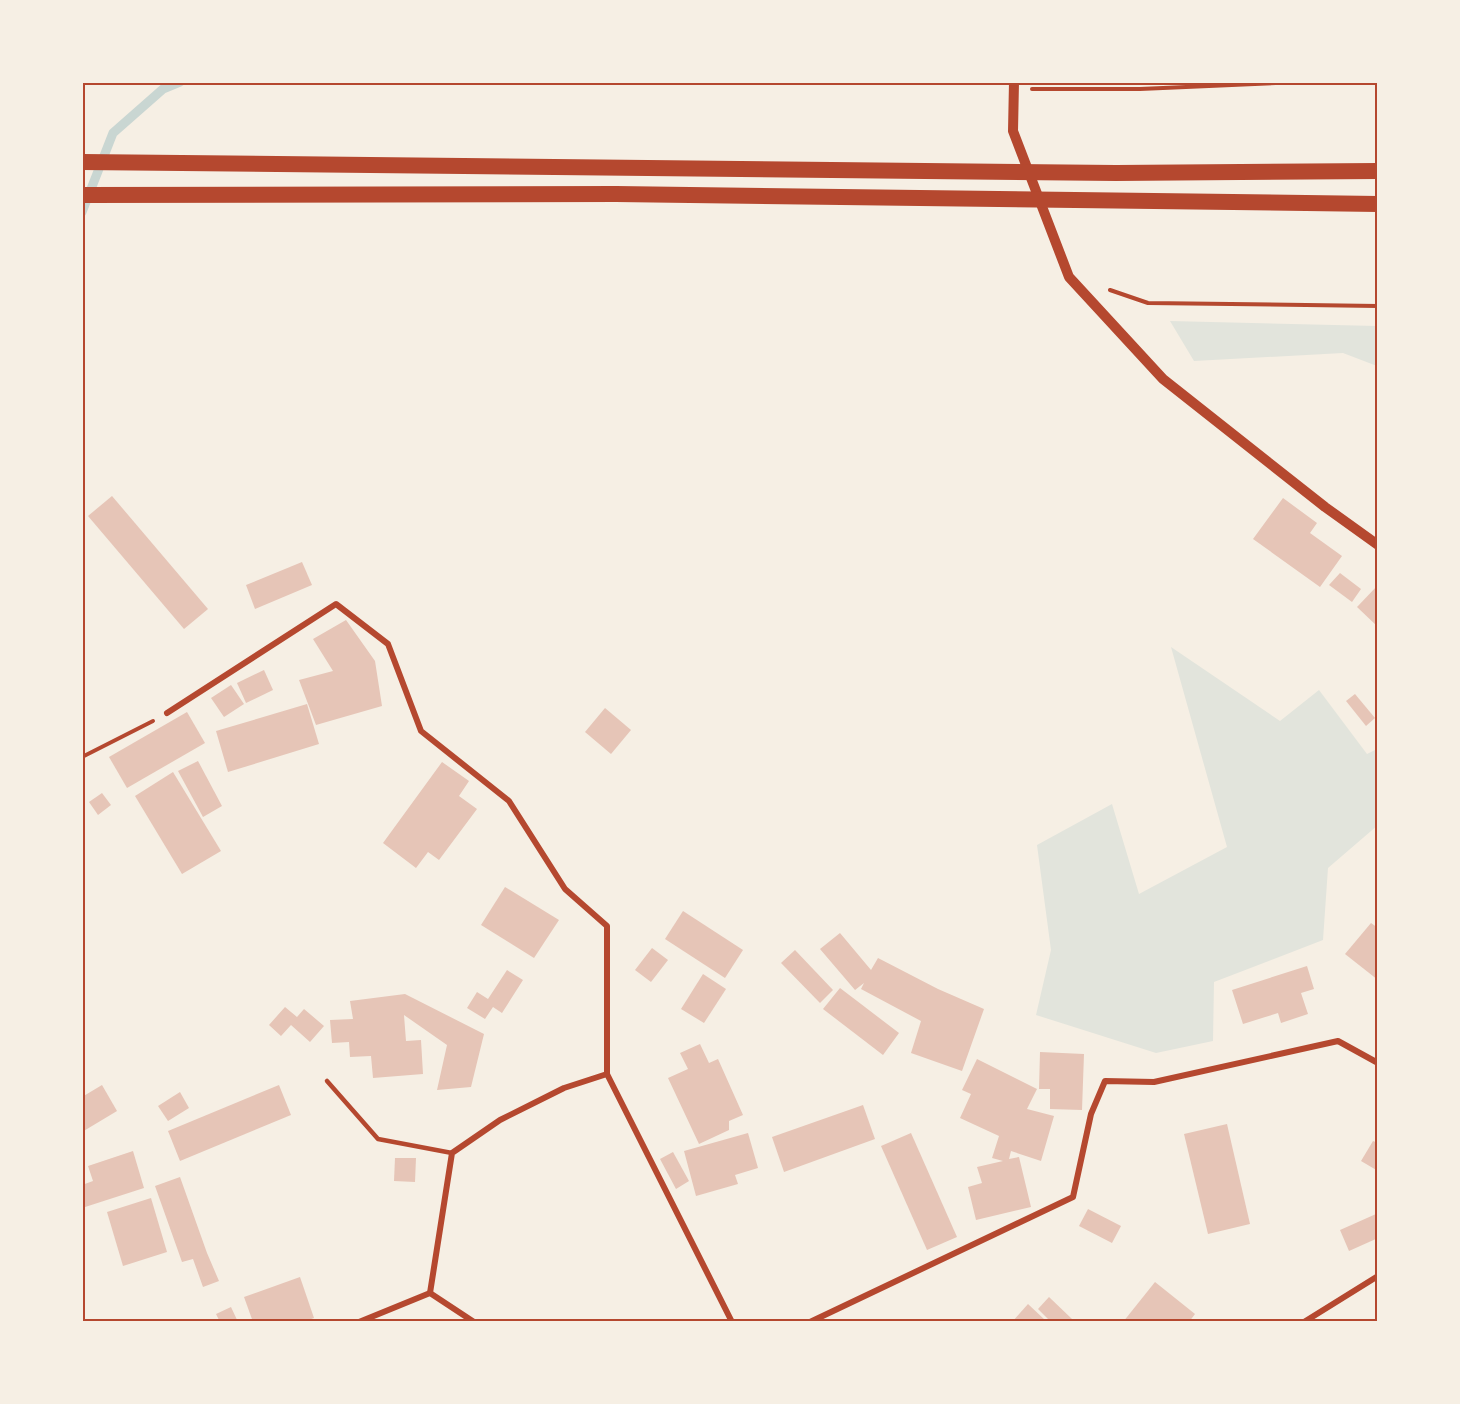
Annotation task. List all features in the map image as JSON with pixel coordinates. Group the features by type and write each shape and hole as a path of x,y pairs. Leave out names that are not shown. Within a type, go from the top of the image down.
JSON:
{"highway":[{"path":"82,162 972,172 1377,171"},
{"path":"82,195 616,194 1377,204"}],"street":[{"path":"1014,86 1013,131 1069,277 1163,379 1325,507 1377,545"},
{"path":"167,713 336,604 388,644 421,730 509,801 565,889 606,926 608,1074 732,1322"},
{"path":"810,1322 1073,1197 1091,1114 1105,1082 1154,1082 1338,1041 1377,1063"},
{"path":"430,1293 452,1153 500,1120 564,1088 608,1074"},
{"path":"1305,1322 1377,1276"},
{"path":"359,1322 430,1293"},
{"path":"430,1293 474,1322"}],"lane":[{"path":"327,1080 378,1139 452,1153"}],"path":[{"path":"1014,86 1140,89 1298,82"},
{"path":"1069,277 1148,303 1377,306"},
{"path":"82,757 167,713"}],"shaded area":[{"path":"1170,321 1377,326 1377,366 1343,353 1194,361"},
{"path":"1171,647 1280,721 1319,690 1367,754 1377,749 1378,825 1328,868 1323,940 1214,982 1213,1041 1156,1053 1036,1015 1051,950 1037,845 1112,804 1139,894 1227,847"}],"building":[{"path":"112,496 208,609 184,629 88,516"},
{"path":"1283,498 1317,523 1310,533 1342,556 1320,587 1253,539"},
{"path":"302,562 312,585 255,609 246,585"},
{"path":"1340,573 1361,589 1352,602 1329,585"},
{"path":"1378,585 1378,627 1357,607"},
{"path":"346,620 375,661 382,706 316,725 299,680 333,671 313,639"},
{"path":"264,670 273,690 246,703 237,683"},
{"path":"231,685 244,704 224,717 211,698"},
{"path":"1355,694 1375,718 1366,726 1346,701"},
{"path":"307,704 319,744 228,772 216,731"},
{"path":"605,708 631,730 611,754 585,732"},
{"path":"187,712 205,743 127,788 109,757"},
{"path":"198,761 222,806 203,817 178,771"},
{"path":"442,762 469,781 459,796 477,809 439,860 428,852 416,868 383,843"},
{"path":"173,772 221,851 182,874 135,796"},
{"path":"102,793 111,805 98,815 89,802"},
{"path":"505,887 559,920 534,958 481,925"},
{"path":"683,911 743,950 725,978 665,939"},
{"path":"1371,923 1378,928 1378,980 1345,954"},
{"path":"840,933 871,970 878,958 938,989 984,1009 962,1071 911,1053 921,1021 861,989 864,983 855,990 820,949"},
{"path":"652,948 668,960 651,982 635,970"},
{"path":"795,950 833,990 820,1003 781,963"},
{"path":"1307,966 1314,989 1301,993 1308,1014 1281,1023 1278,1013 1243,1024 1232,990"},
{"path":"507,970 523,980 502,1013 493,1007 485,1019 467,1008 477,992 488,999"},
{"path":"703,974 726,989 704,1023 681,1009"},
{"path":"840,988 899,1033 883,1055 823,1009"},
{"path":"405,994 484,1034 471,1087 437,1090 447,1045 404,1015 406,1041 421,1040 423,1074 373,1078 371,1056 350,1057 349,1042 332,1043 330,1020 353,1019 350,1001"},
{"path":"285,1007 297,1017 304,1009 324,1026 310,1042 291,1025 281,1036 269,1025"},
{"path":"700,1044 709,1063 718,1059 743,1115 729,1121 729,1130 699,1144 668,1078 688,1069 680,1053"},
{"path":"1040,1052 1084,1054 1082,1110 1050,1109 1050,1089 1039,1089"},
{"path":"977,1059 1037,1089 1027,1109 1054,1116 1041,1161 1011,1151 1009,1159 1019,1157 1031,1207 976,1220 968,1187 982,1183 977,1167 1003,1161 992,1158 999,1136 960,1118 971,1094 962,1090"},
{"path":"102,1085 117,1111 82,1132 82,1097"},
{"path":"279,1085 291,1115 180,1161 168,1131"},
{"path":"180,1092 189,1108 168,1121 158,1106"},
{"path":"863,1105 875,1139 784,1172 772,1137"},
{"path":"1227,1124 1250,1224 1208,1234 1184,1134"},
{"path":"748,1133 758,1168 735,1175 738,1184 696,1196 684,1151"},
{"path":"911,1133 957,1237 927,1250 881,1146"},
{"path":"1373,1141 1378,1143 1378,1171 1361,1161"},
{"path":"133,1151 144,1188 82,1208 82,1185 93,1181 88,1166"},
{"path":"673,1152 689,1181 676,1189 660,1159"},
{"path":"395,1158 416,1158 415,1182 394,1181"},
{"path":"180,1177 219,1281 203,1287 193,1259 182,1262 155,1186"},
{"path":"151,1198 167,1252 123,1266 107,1212"},
{"path":"1088,1209 1121,1226 1112,1243 1079,1226"},
{"path":"1376,1214 1378,1238 1349,1251 1340,1230"},
{"path":"300,1277 314,1318 303,1322 253,1322 244,1297"},
{"path":"1155,1282 1195,1314 1189,1322 1123,1322"},
{"path":"1049,1297 1072,1319 1070,1322 1051,1322 1038,1309"},
{"path":"1028,1304 1045,1320 1012,1322"},
{"path":"231,1307 238,1322 220,1322 216,1314"}],"waterway":[{"path":"82,212 113,133 163,89 180,82"}]}
